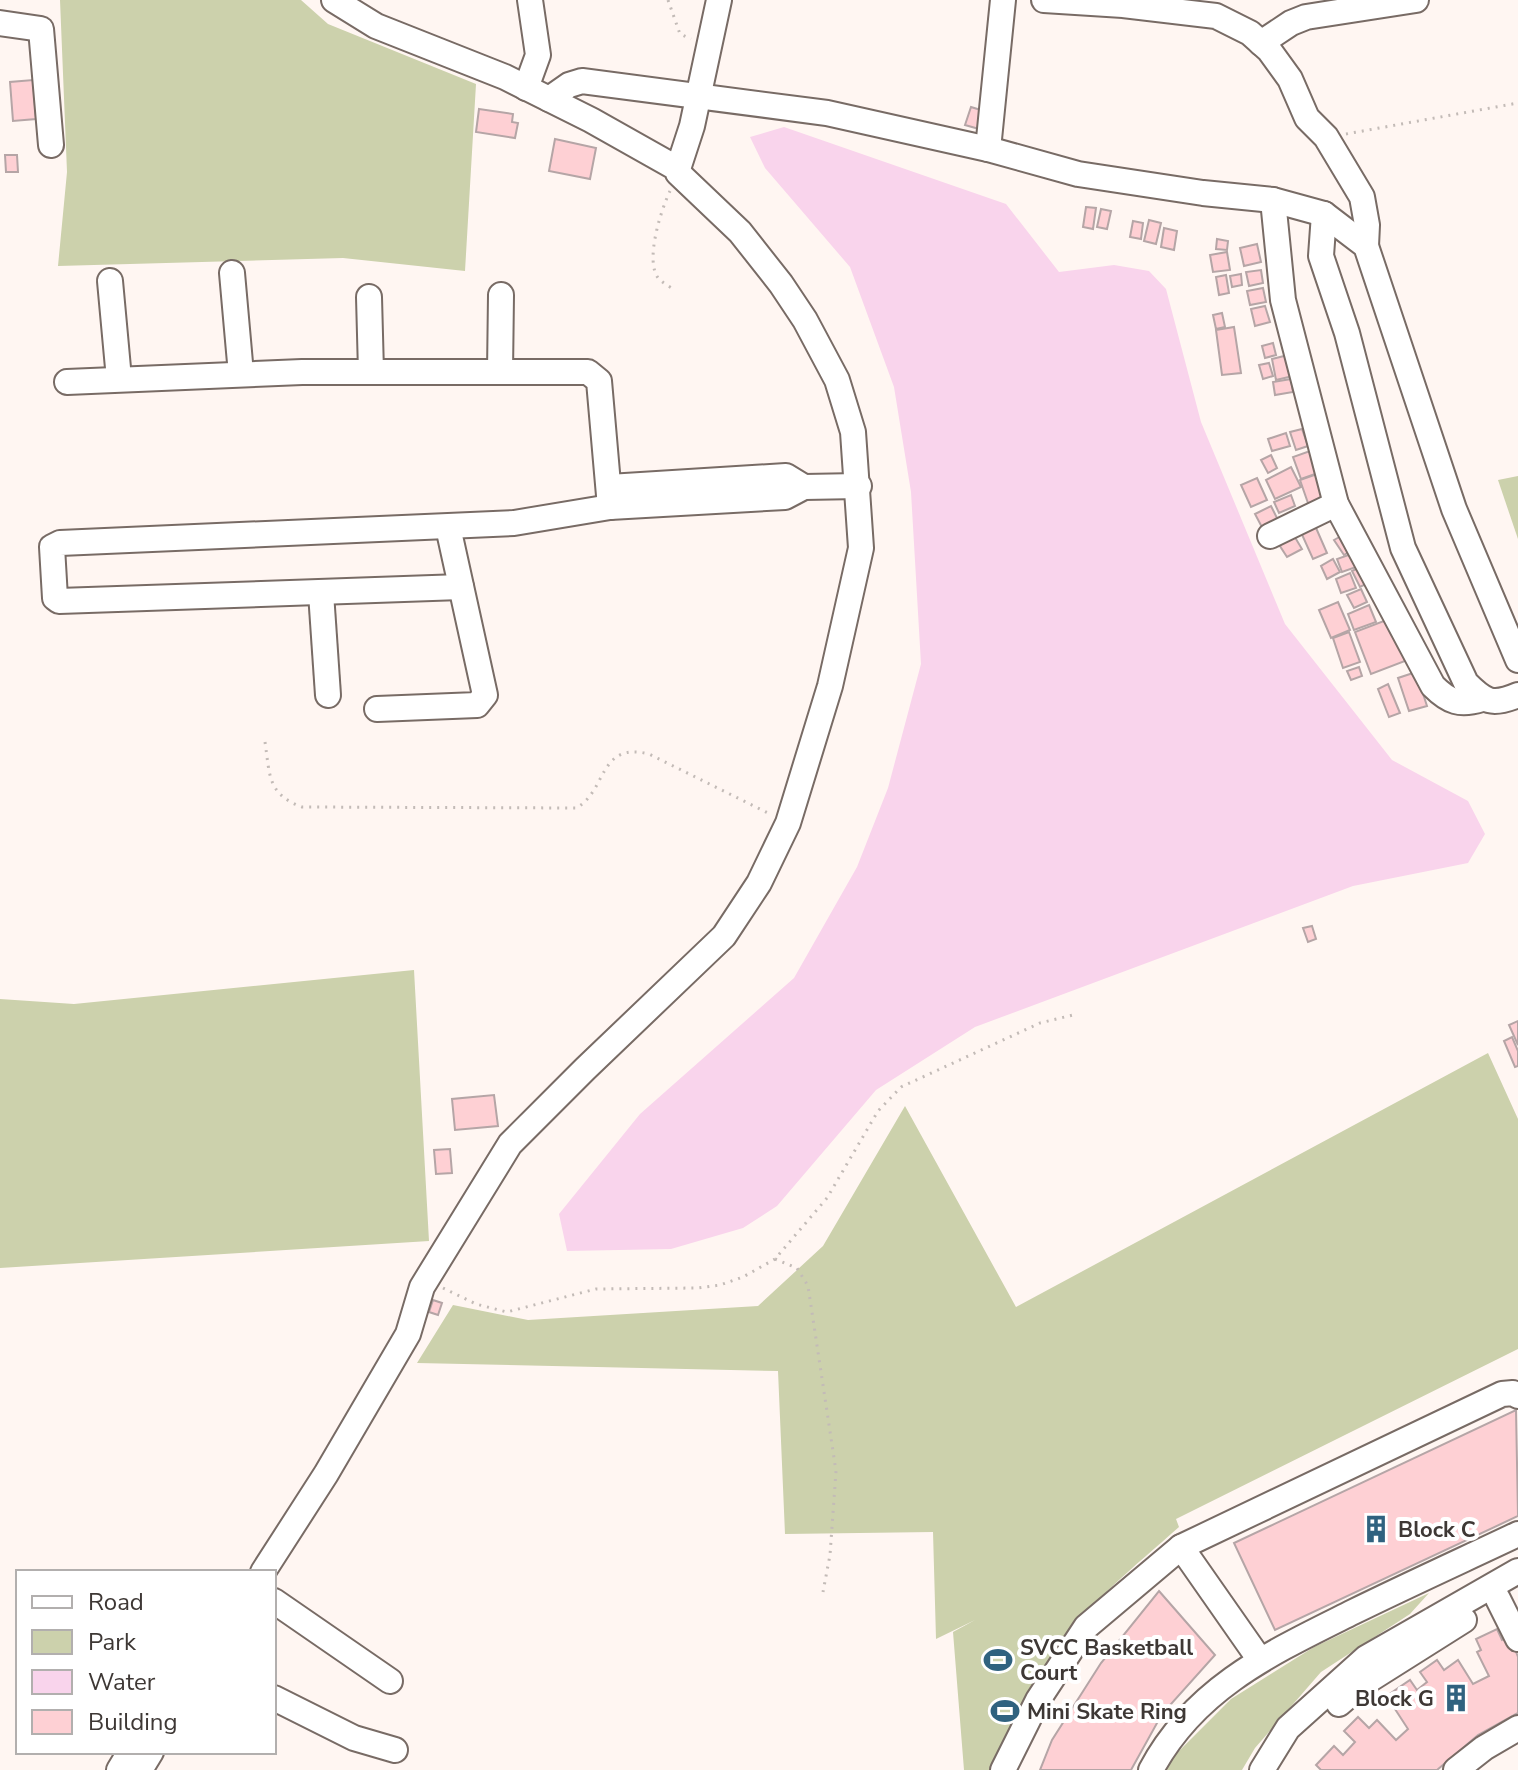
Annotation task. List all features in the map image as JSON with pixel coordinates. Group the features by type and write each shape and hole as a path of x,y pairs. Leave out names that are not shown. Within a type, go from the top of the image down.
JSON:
{"street":[{"path":"264,1570 326,1474 401,1347 426,1280 510,1144 724,936 759,883 788,823 830,686 861,548 853,432 837,380 805,320 740,232 678,171 549,99 376,26 334,0"},
{"path":"526,88 538,55 530,0"},
{"path":"988,149 1003,0"},
{"path":"1044,0 1216,16 1250,33 1290,79 1307,118 1326,137 1362,197 1367,225 1366,246 1454,509 1518,660"},
{"path":"1261,43 1306,17 1416,0"},
{"path":"678,171 722,2"},
{"path":"0,23 41,29 51,145"},
{"path":"549,99 569,85 582,81 827,113 988,149 1078,174 1273,200 1324,214 1366,246"},
{"path":"1273,200 1283,300 1336,504 1433,686 1446,699 1464,704 1482,699 1505,701 1518,695"},
{"path":"1324,214 1321,256 1347,333 1403,548 1466,683 1482,699"},
{"path":"232,273 241,374"},
{"path":"110,281 119,379"},
{"path":"500,372 501,295"},
{"path":"369,297 371,372"},
{"path":"67,382 241,374 588,372 599,381 610,497"},
{"path":"461,587 59,601 55,598 52,547 60,543 514,523 610,497 785,497 804,487 859,486"},
{"path":"1270,536 1336,504"},
{"path":"377,709 477,705 483,701 485,695 448,527"},
{"path":"321,593 328,695"},
{"path":"245,1570 400,1328 411,1320"},
{"path":"1003,1770 1038,1700 1086,1627 1181,1547 1502,1394 1518,1396"},
{"path":"1151,1770 1191,1713 1237,1674 1379,1600 1518,1534"},
{"path":"1181,1547 1260,1660"},
{"path":"1262,1770 1288,1728 1366,1658 1518,1571"},
{"path":"1279,1770 1298,1739 1361,1685 1508,1594 1518,1639"},
{"path":"276,1602 390,1681"},
{"path":"276,1699 354,1738 395,1750"},
{"path":"1456,1770 1484,1748 1518,1728"}],"path":[{"path":"668,0 680,34 709,49"},
{"path":"1326,137 1518,103"},
{"path":"675,290 659,279 653,263 664,203 678,171"},
{"path":"265,742 271,781 278,794 302,807 576,808 584,802 605,768 616,757 631,751 649,754 788,823"},
{"path":"426,1280 476,1304 507,1312 596,1289 661,1290 720,1285 743,1277 775,1259 827,1198 878,1111 901,1087 1040,1023 1073,1015"},
{"path":"775,1259 797,1268 808,1286 836,1471 830,1555 823,1592"}],"green space":[{"path":"60,0 301,0 328,24 476,84 465,271 343,258 58,266 67,172"},
{"path":"1518,476 1518,539 1498,480"},
{"path":"414,970 429,1241 0,1268 0,999 74,1004"},
{"path":"1488,1053 1518,1119 1518,1349 1176,1519 1179,1527 1128,1571 1066,1636 1028,1696 993,1770 964,1770 953,1632 975,1620 936,1639 933,1532 785,1534 778,1371 417,1363 453,1305 528,1320 758,1306 823,1246 905,1106 1016,1307"},
{"path":"1429,1593 1410,1614 1321,1672 1255,1748 1242,1770 1165,1770 1168,1762 1231,1699 1314,1647"}],"water":[{"path":"784,127 1006,204 1059,272 1114,265 1149,271 1166,289 1201,422 1285,624 1392,760 1468,801 1485,834 1468,863 1353,886 975,1027 876,1090 777,1206 743,1228 671,1249 567,1251 559,1214 640,1114 794,978 857,867 888,788 921,664 911,492 894,387 850,267 765,168 750,137"}],"building":[{"path":"33,80 36,119 13,121 10,82"},
{"path":"971,107 984,111 979,129 965,125"},
{"path":"479,109 513,114 512,122 518,123 515,138 476,132"},
{"path":"555,139 596,148 590,179 549,171"},
{"path":"5,155 17,155 18,172 6,172"},
{"path":"1086,207 1096,208 1093,229 1083,227"},
{"path":"1101,209 1111,211 1107,229 1097,227"},
{"path":"1149,220 1161,223 1156,244 1144,241"},
{"path":"1133,221 1143,223 1141,239 1130,237"},
{"path":"1164,228 1177,231 1174,250 1161,247"},
{"path":"1217,239 1228,241 1227,250 1216,249"},
{"path":"1257,244 1261,262 1244,266 1240,248"},
{"path":"1227,252 1230,270 1213,272 1210,255"},
{"path":"1261,270 1263,283 1249,286 1246,272"},
{"path":"1241,274 1242,285 1232,287 1230,276"},
{"path":"1226,275 1229,293 1219,295 1216,277"},
{"path":"1263,288 1266,302 1250,305 1247,291"},
{"path":"1265,306 1270,322 1255,326 1251,309"},
{"path":"1222,313 1225,327 1216,329 1213,315"},
{"path":"1234,327 1241,373 1222,375 1216,330"},
{"path":"1273,343 1276,355 1265,358 1262,346"},
{"path":"1288,355 1293,376 1276,380 1272,359"},
{"path":"1269,363 1273,376 1263,379 1259,365"},
{"path":"1291,379 1293,392 1275,395 1273,382"},
{"path":"1302,429 1308,446 1296,450 1290,432"},
{"path":"1286,433 1290,446 1272,451 1268,439"},
{"path":"1310,451 1318,473 1301,479 1293,457"},
{"path":"1271,455 1277,468 1268,473 1261,460"},
{"path":"1291,467 1301,487 1275,499 1266,480"},
{"path":"1317,474 1326,499 1309,506 1300,480"},
{"path":"1257,478 1267,500 1251,507 1241,485"},
{"path":"1291,495 1295,506 1279,513 1274,502"},
{"path":"1271,506 1279,522 1264,531 1255,514"},
{"path":"1313,521 1327,553 1313,559 1299,528"},
{"path":"1293,534 1302,549 1287,557 1278,543"},
{"path":"1343,535 1352,550 1344,555 1334,540"},
{"path":"1354,553 1359,566 1342,572 1337,559"},
{"path":"1333,559 1340,572 1327,579 1321,566"},
{"path":"1362,566 1370,582 1360,587 1352,571"},
{"path":"1350,573 1356,588 1341,593 1336,579"},
{"path":"1361,589 1367,602 1354,608 1347,595"},
{"path":"1338,602 1350,630 1331,638 1319,610"},
{"path":"1369,605 1376,622 1354,630 1348,614"},
{"path":"1389,619 1405,661 1371,674 1355,632"},
{"path":"1349,632 1360,662 1343,668 1333,638"},
{"path":"1359,667 1362,676 1351,680 1347,671"},
{"path":"1416,672 1427,706 1409,711 1398,678"},
{"path":"1388,684 1400,713 1389,717 1378,689"},
{"path":"1312,926 1316,939 1308,942 1303,928"},
{"path":"1518,1021 1518,1045 1509,1025"},
{"path":"1512,1037 1518,1051 1518,1066 1515,1067 1504,1041"},
{"path":"494,1095 498,1126 455,1130 452,1099"},
{"path":"450,1149 452,1173 436,1174 434,1150"},
{"path":"433,1300 442,1303 438,1315 429,1312"},
{"name":"Block C","path":"1516,1410 1518,1516 1275,1630 1234,1543"},
{"path":"1159,1591 1215,1655 1162,1714 1131,1770 1040,1770 1052,1740 1101,1663"},
{"name":"Block G","path":"1497,1629 1502,1640 1510,1636 1518,1657 1518,1713 1478,1735 1437,1770 1321,1770 1316,1765 1334,1746 1343,1755 1355,1742 1344,1731 1358,1717 1369,1728 1377,1720 1396,1740 1408,1729 1393,1706 1398,1702 1391,1693 1410,1680 1417,1690 1427,1682 1420,1672 1437,1660 1444,1670 1458,1660 1473,1684 1489,1676 1477,1652 1481,1650 1476,1639"}],"place":[{"name":"Block C","path":"1376,1529"},
{"name":"SVCC Basketball Court","path":"998,1660"},
{"name":"Block G","path":"1456,1698"},
{"name":"Mini Skate Ring","path":"1005,1711"}]}
